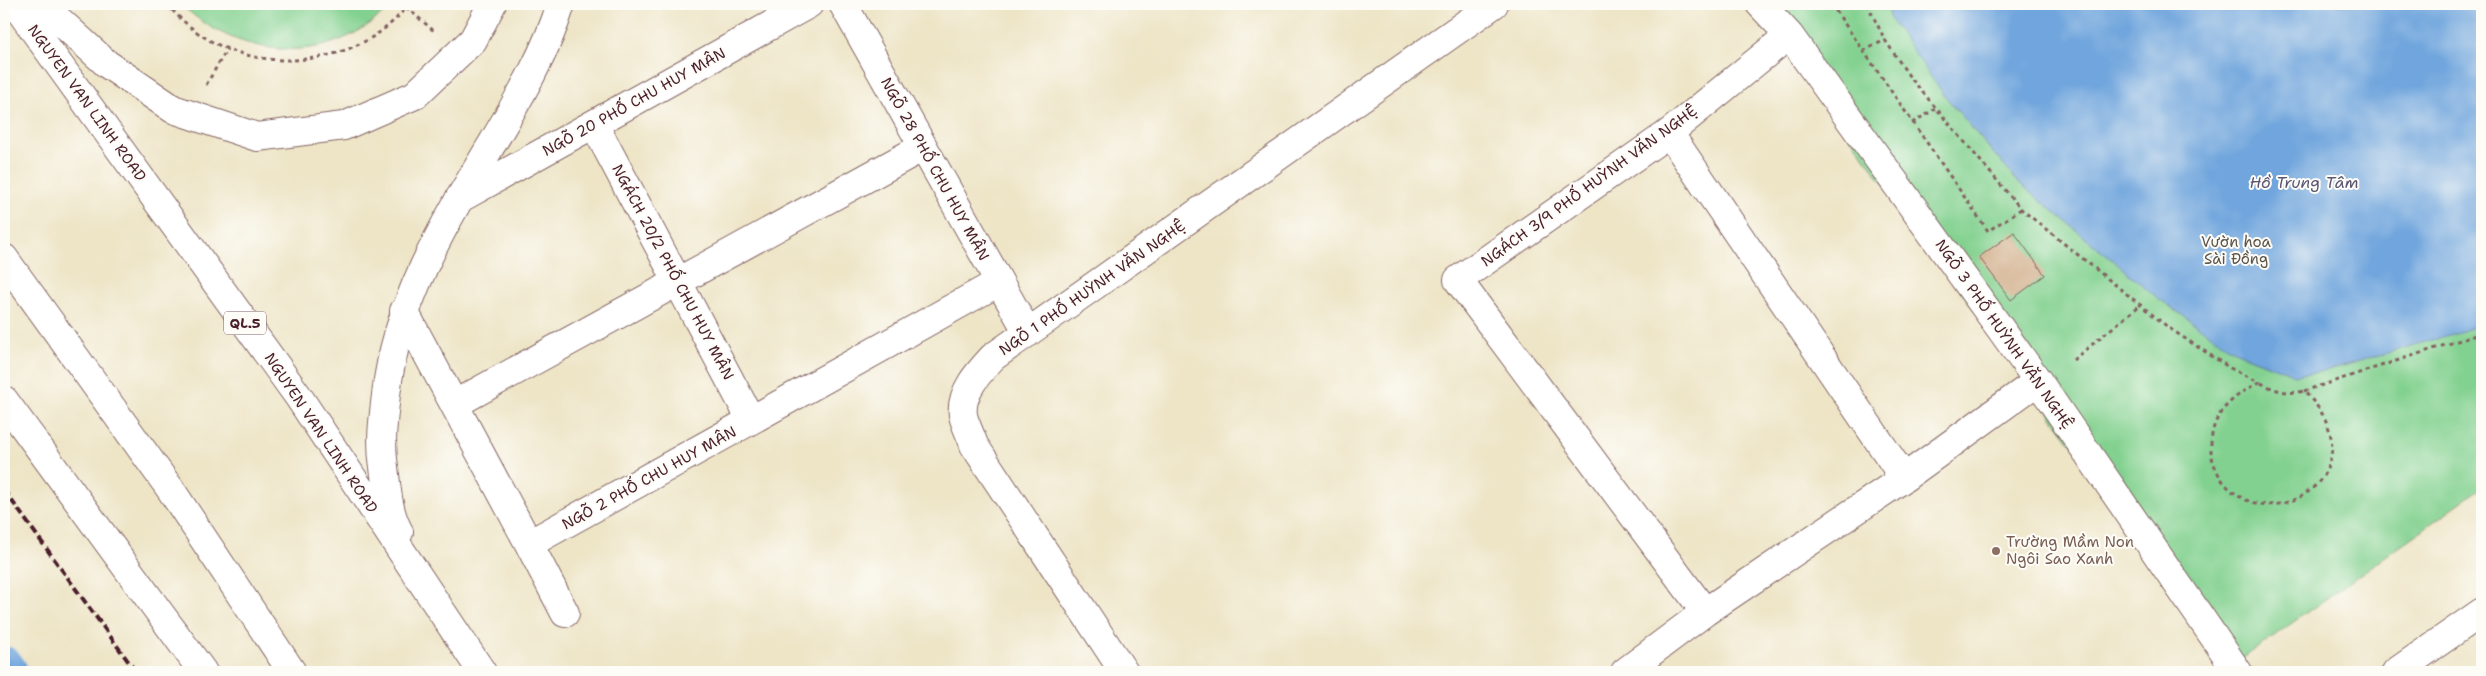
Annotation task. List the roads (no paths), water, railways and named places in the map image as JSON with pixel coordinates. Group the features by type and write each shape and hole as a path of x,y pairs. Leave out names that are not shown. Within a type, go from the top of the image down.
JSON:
{"main road":[{"name":"NGUYEN VAN LINH ROAD","path":"15,4 298,396 482,672"},
{"path":"41,4 107,64 173,109 257,137 344,126 415,95 473,40 492,4"},
{"path":"466,649 391,518 380,442 389,365 404,311 419,274 459,199 514,106 553,29 560,4"},
{"name":"NGÕ 20 PHỐ CHU HUY MÂN","path":"459,199 809,4"},
{"name":"NGÕ 28 PHỐ CHU HUY MÂN","path":"843,4 1028,333"},
{"name":"NGÕ 1 PHỐ HUỲNH VĂN NGHỆ","path":"1124,672 974,445 963,414 966,394 974,379 993,358 1494,4"},
{"name":"NGÕ 3 PHỐ HUỲNH VĂN NGHỆ","path":"1760,4 1789,35 2038,381 2238,672"},
{"name":"NGÁCH 3/9 PHỐ HUỲNH VĂN NGHỆ","path":"1705,612 1458,280 1669,132 1789,35"},
{"name":"NGÁCH 20/2 PHỐ CHU HUY MÂN","path":"594,124 751,420"},
{"path":"1669,132 1904,478"},
{"path":"455,404 923,147"},
{"path":"4,258 171,490 292,672"},
{"name":"NGÕ 2 PHỐ CHU HUY MÂN","path":"529,544 999,282"},
{"path":"404,311 565,613"},
{"path":"1625,672 1705,612 1904,478 2038,381"},
{"path":"4,400 203,672"},
{"path":"2396,672 2482,612"}],"water":[{"name":"Hồ Trung Tâm","path":"1889,4 2482,4 2482,323 2463,331 2325,371 2295,375 2234,351 2159,299 2017,181 1944,95 1889,17"}],"waterway":[{"path":"4,666 8,672"}],"railway":[{"path":"4,490 136,672"}],"place":[{"name":"Trường Mầm Non Ngôi Sao Xanh","path":"1996,551"}],"park label":[{"name":"Vườn hoa Sài Đồng","path":"2236,250"}]}
